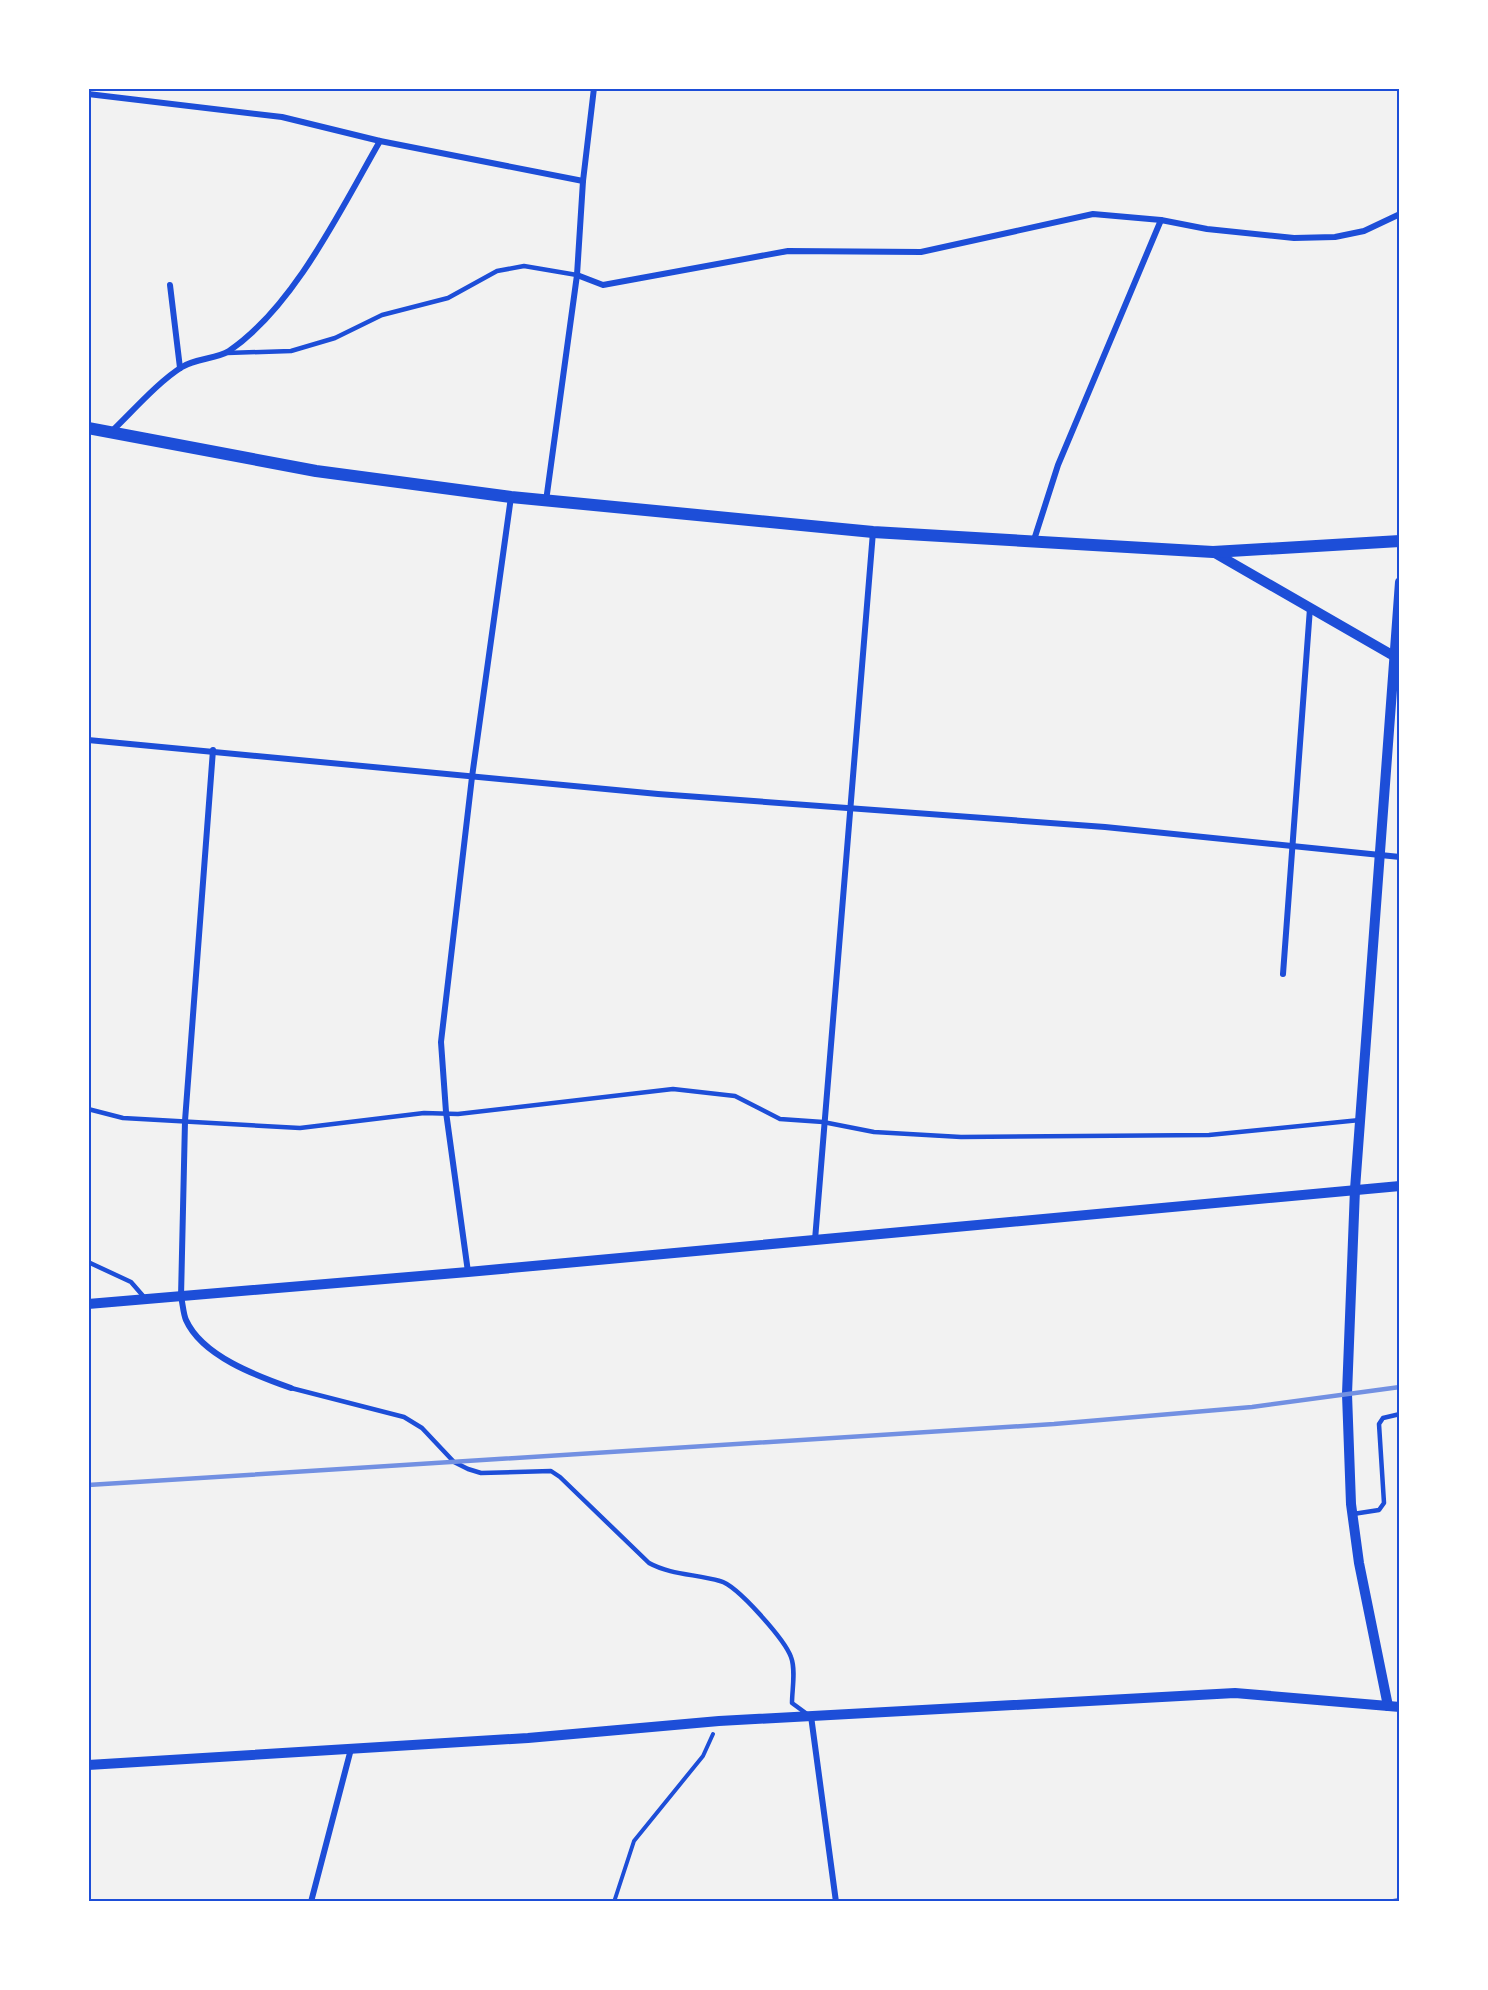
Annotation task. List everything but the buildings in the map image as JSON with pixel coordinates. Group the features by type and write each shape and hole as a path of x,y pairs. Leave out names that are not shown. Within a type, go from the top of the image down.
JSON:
{"main road":[{"path":"88,428 316,471 546,502 873,532 1213,552 1400,541"}],"street":[{"path":"546,502 576,275 583,181 594,88"},
{"path":"88,94 282,117 380,141 583,181"},
{"path":"111,432 180,368 197,359 227,353 278,306 329,230 380,141"},
{"path":"576,275 603,285 788,251 921,252 1093,214 1161,220 1207,229 1294,238 1335,237 1364,231 1400,214"},
{"path":"1033,543 1058,465 1161,220"},
{"path":"170,285 180,368"},
{"path":"468,1272 446,1112 441,1042 472,777 511,497"},
{"path":"815,1240 873,532"},
{"path":"1213,552 1397,658"},
{"path":"88,1765 528,1738 719,1721 1235,1693 1394,1707 1359,1563 1347,1449 1347,1394 1355,1190 1378,855 1397,658 1400,582"},
{"path":"1283,975 1310,608"},
{"path":"88,740 851,810 1105,827 1400,857"},
{"path":"213,750 185,1121 181,1297 186,1320 199,1339 250,1373 291,1388"},
{"path":"88,1304 468,1272 1400,1186"},
{"path":"811,1716 836,1902"},
{"path":"311,1902 351,1749"}],"lane":[{"path":"227,353 291,351 335,338 382,315 448,298 497,271 524,266 576,275"},
{"path":"88,1109 123,1118 300,1128 446,1112 458,1114 673,1089 735,1096 780,1119 823,1122 874,1132 973,1137 1209,1135 1360,1120"},
{"path":"88,1262 131,1282 146,1299"},
{"path":"291,1388 404,1417 422,1428 454,1462 480,1473 551,1471 560,1477 648,1563 661,1570 721,1581 732,1586 778,1635 792,1659 792,1703 811,1716"},
{"path":"1353,1514 1379,1510 1384,1503 1380,1424 1383,1418 1400,1414"}],"path":[{"path":"614,1902 634,1841 703,1756 719,1721"},
{"path":"1386,1902 1400,1900"}],"railway":[{"path":"88,1485 1054,1424 1252,1407 1400,1387"}]}
